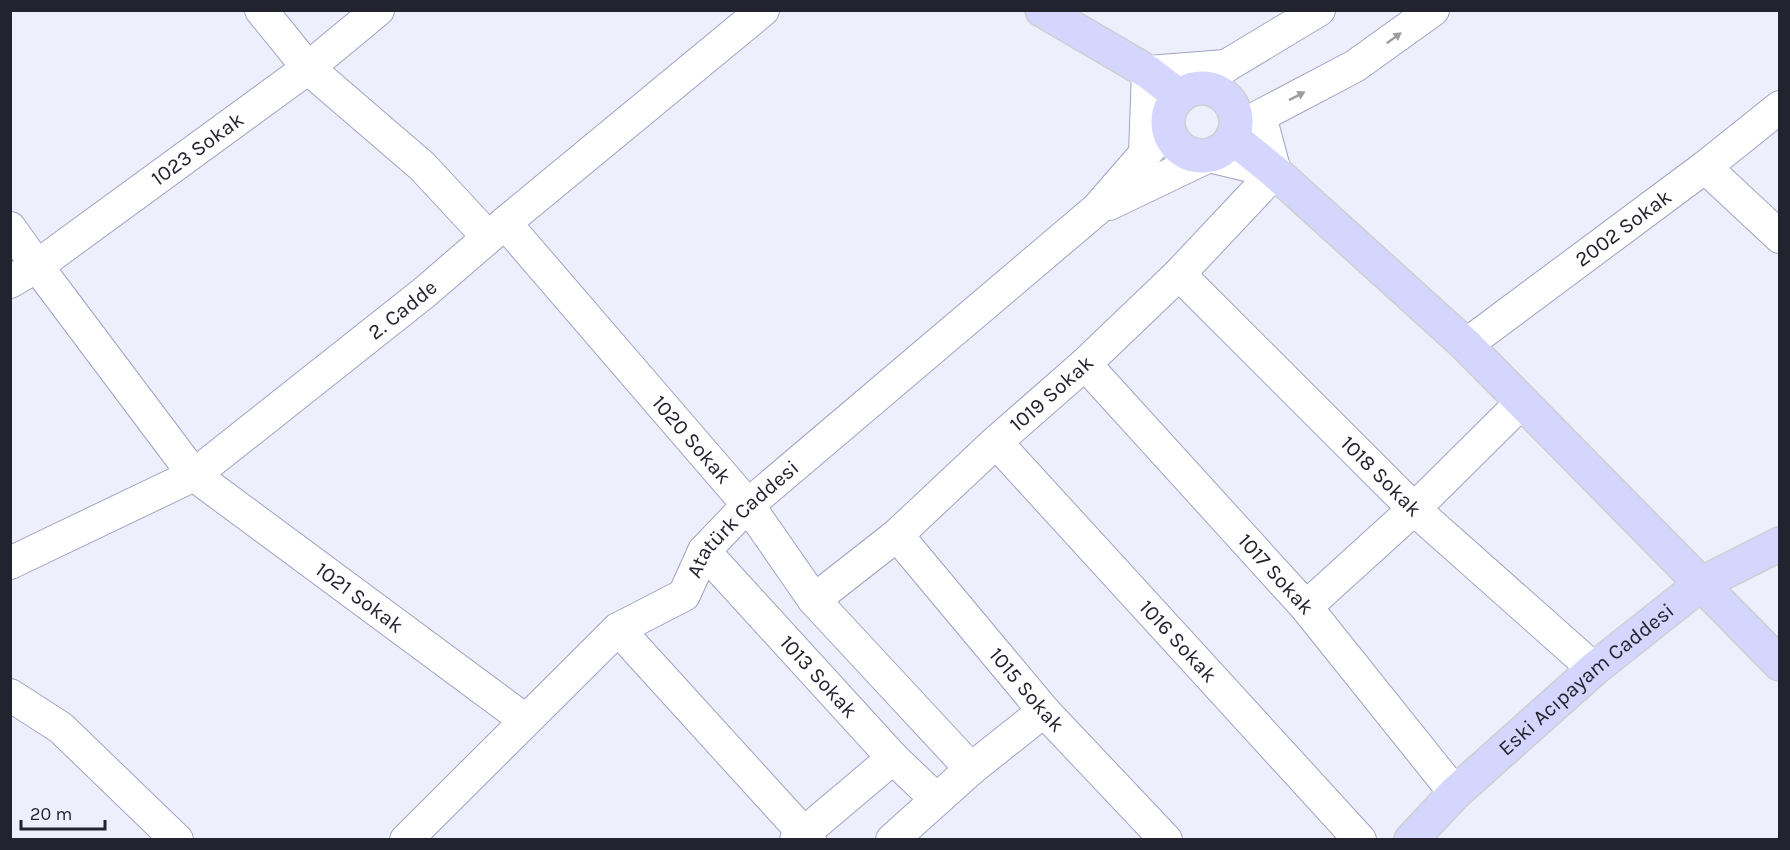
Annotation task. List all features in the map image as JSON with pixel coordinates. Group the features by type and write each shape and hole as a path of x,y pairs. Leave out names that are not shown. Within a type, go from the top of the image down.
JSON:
{"main road":[{"path":"1042,10 1148,72 1183,100"},
{"path":"1211,88 1230,101 1237,121 1221,147 1199,157 1180,148 1169,128 1183,100 1211,88"},
{"path":"1221,147 1275,172 1466,345 1779,664"},
{"name":"Eski Acıpayam Caddesi","path":"1411,840 1455,793 1594,669 1701,584 1779,544"}],"street":[{"name":"1020 Sokak","path":"261,10 308,68 497,230 748,505 814,600 971,769"},
{"name":"1023 Sokak","path":"10,282 37,266 308,68 378,10"},
{"name":"2. Cadde","path":"10,563 194,475 425,292 763,10"},
{"path":"1097,209 1163,133 1183,100 1226,66 1319,10"},
{"path":"1097,209 1221,147 1260,116 1355,66 1433,10"},
{"path":"1145,154 1148,72 1226,66"},
{"name":"2002 Sokak","path":"1466,345 1705,167 1779,107"},
{"path":"1260,116 1275,172"},
{"path":"1705,167 1779,237"},
{"name":"1019 Sokak","path":"814,600 897,534 996,442 1085,364 1179,274 1275,172"},
{"name":"Atatürk Caddesi","path":"406,840 618,629 684,595 704,551 748,505 1097,209"},
{"name":"1021 Sokak","path":"10,228 194,475 525,720"},
{"name":"1018 Sokak","path":"1179,274 1414,509 1594,669"},
{"name":"1017 Sokak","path":"1085,364 1306,607 1455,793"},
{"path":"1306,607 1414,509 1521,403"},
{"name":"1016 Sokak","path":"996,442 1360,840"},
{"name":"1015 Sokak","path":"897,534 1044,711 1166,840"},
{"name":"1013 Sokak","path":"704,551 893,758 936,799"},
{"path":"618,629 803,837 893,758"},
{"path":"10,695 61,728 177,840"},
{"path":"892,840 971,769 1044,711"}]}
